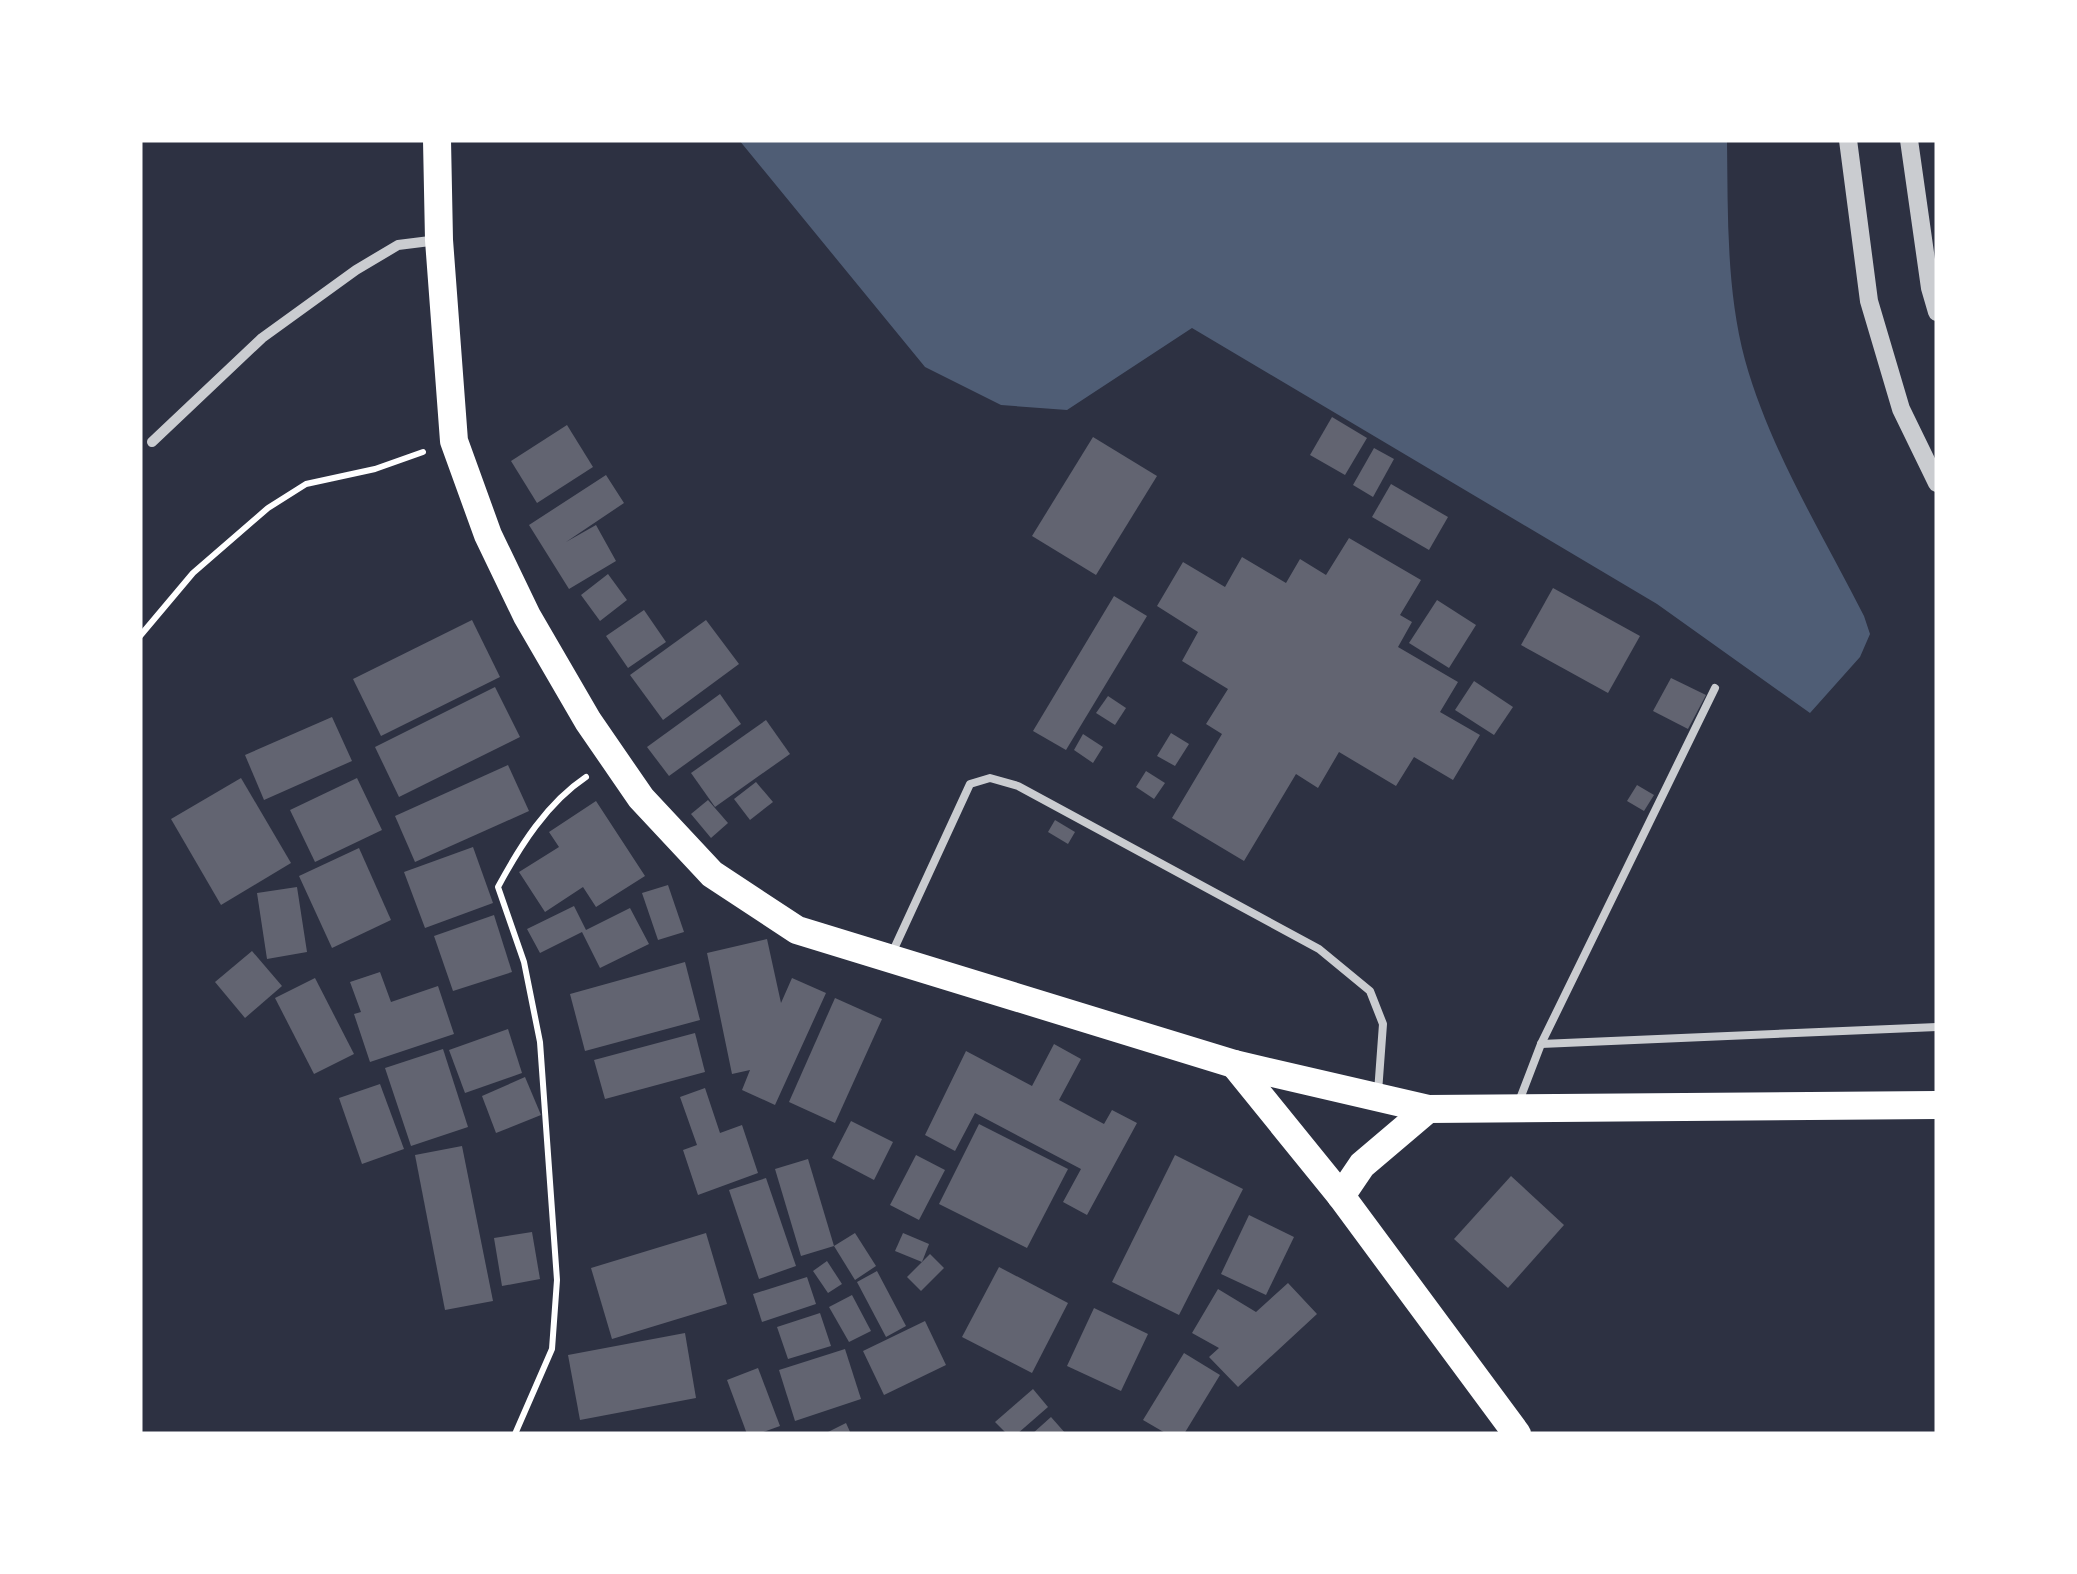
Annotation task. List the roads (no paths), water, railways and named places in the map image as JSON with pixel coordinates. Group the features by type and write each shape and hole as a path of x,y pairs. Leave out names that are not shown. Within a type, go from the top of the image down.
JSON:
{"highway":[{"path":"437,140 439,240 454,440 488,535 527,616 613,759 641,798 712,874 797,930 1234,1064 1428,1109 1937,1105"},
{"path":"1234,1064 1341,1196 1516,1434"},
{"path":"1341,1196 1362,1165 1428,1109"}],"street":[{"path":"1848,140 1870,301 1901,409 1937,483"},
{"path":"1909,140 1930,288 1937,312"},
{"path":"152,442 262,338 356,270 398,245 439,240"}],"lane":[{"path":"1516,1108 1541,1044 1715,688"},
{"path":"889,958 970,784 990,778 1018,786 1319,949 1370,991 1383,1024 1378,1097"},
{"path":"1541,1044 1937,1027"}],"water":[{"path":"739,140 1727,140 1731,278 1745,360 1783,459 1864,616 1870,634 1860,657 1810,713 1657,604 1192,328 1067,410 1001,405 925,367"}]}
